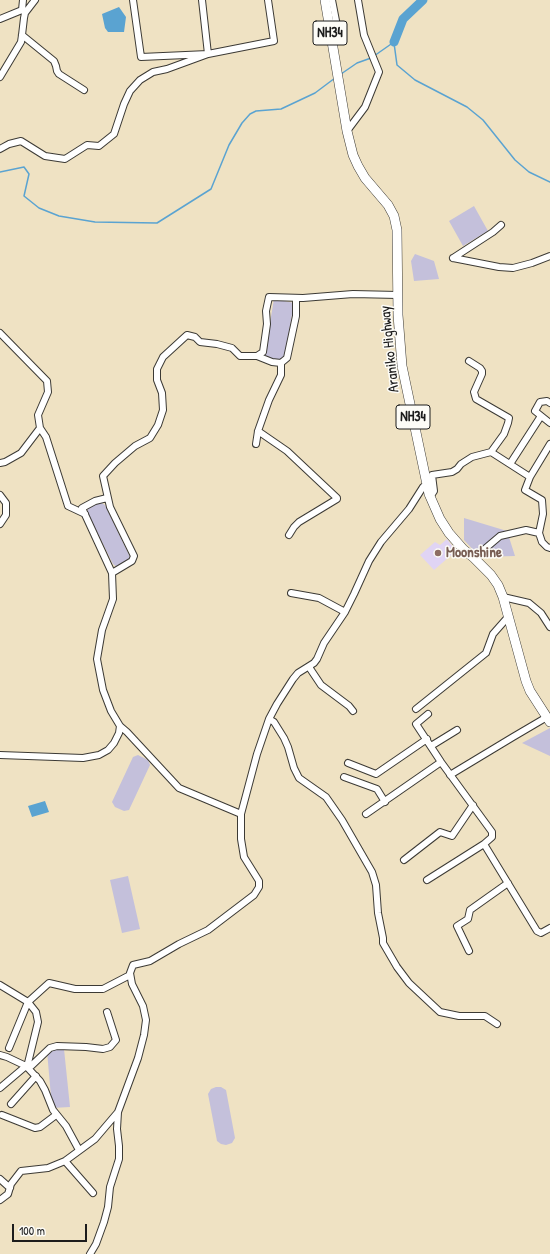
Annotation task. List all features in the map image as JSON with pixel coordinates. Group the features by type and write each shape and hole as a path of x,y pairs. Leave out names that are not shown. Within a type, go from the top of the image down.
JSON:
{"highway":[{"name":"Araniko Highway","path":"325,0 347,131 353,155 365,178 388,205 394,216 397,230 398,295 402,366 428,490 440,519 449,533 463,549 491,575 498,585 503,597 530,691 548,720"}],"street":[{"path":"0,77 18,48 22,35 23,0"},
{"path":"0,19 23,12 35,0"},
{"path":"133,0 141,57 208,54 274,41 268,0"},
{"path":"202,0 208,54"},
{"path":"332,0 339,36 332,43"},
{"path":"347,131 366,107 379,72 364,35 358,0"},
{"path":"22,35 54,61 56,71 59,74 84,90"},
{"path":"0,149 9,144 21,141 45,156 65,159 87,145 99,146 114,134 130,91 140,80 153,72 167,69 208,54"},
{"path":"501,225 493,232 453,258 499,267 513,268 550,256"},
{"path":"257,356 263,352 267,324 266,310 270,297 296,298 353,294 398,295"},
{"path":"112,573 132,561 134,556 122,534 107,498 103,476 115,463 135,446 150,438 158,425 163,410 162,394 157,380 157,369 163,357 188,335 195,336 200,342 218,344 232,348 240,356 257,356 272,362 280,362 287,358 296,316 296,298"},
{"path":"0,333 47,381 48,392 38,415 40,428 46,438 68,506 85,514"},
{"path":"90,1254 104,1222 108,1207 110,1187 119,1159 117,1129 118,1112 138,1058 146,1020 143,1006 132,984 130,973 134,965 150,961 179,944 208,930 254,895 259,887 259,880 244,857 241,839 241,814 257,754 269,719 277,704 298,673 309,667 317,659 324,643 345,612 365,568 381,542 409,509 423,487 432,494 434,491 432,475 452,472 461,464 472,458 491,452 504,434 509,418 476,399 474,392 482,371 469,361"},
{"path":"256,444 258,431 271,394 281,375 280,362"},
{"path":"550,403 547,401 540,402 535,411 550,423"},
{"path":"510,464 541,416"},
{"path":"0,463 5,462 21,453 40,428"},
{"path":"258,431 287,451 337,498 300,522 294,527 289,535"},
{"path":"550,444 530,477 525,490 542,500 543,514 539,532 542,542 550,548"},
{"path":"491,452 530,477"},
{"path":"0,495 6,503 6,515 0,524"},
{"path":"107,498 95,501 82,508 112,573 113,599 102,630 97,659 103,690 111,710 120,726 179,788 241,814"},
{"path":"474,558 500,536 526,530 539,532"},
{"path":"291,593 319,598 345,612"},
{"path":"503,597 529,603 541,613 550,627"},
{"path":"416,709 486,653 493,634 508,617"},
{"path":"309,667 321,685 349,706 353,711"},
{"path":"427,880 484,844 492,837 492,832 450,775 416,724 428,714"},
{"path":"269,719 274,722 284,738 299,778 326,797 342,820 372,872 376,885 378,913 384,938 383,943 397,967 409,983 440,1012 458,1016 485,1016 497,1024"},
{"path":"450,775 513,737 548,720"},
{"path":"0,755 83,758 99,755 108,750 114,744 119,733 120,726"},
{"path":"431,746 457,730"},
{"path":"348,762 376,774 427,739"},
{"path":"366,814 441,762"},
{"path":"344,777 377,789 384,802"},
{"path":"404,860 440,832 452,836 473,805"},
{"path":"484,844 537,931 541,933 550,928"},
{"path":"469,951 457,926 468,918 470,910 508,883"},
{"path":"9,1048 28,1002 49,983 75,989 103,989 130,976"},
{"path":"0,985 28,1002 36,1012 38,1022 27,1067"},
{"path":"0,1088 50,1048 57,1046 86,1046 104,1049 110,1047 116,1040 107,1012"},
{"path":"0,1055 27,1067 36,1076 46,1090 56,1115 66,1126 78,1150"},
{"path":"11,1104 36,1076"},
{"path":"0,1200 8,1194 11,1184 21,1171 48,1168 64,1161 95,1139 118,1112"},
{"path":"2,1114 35,1128 40,1127 56,1115"},
{"path":"64,1161 93,1193"},
{"path":"0,1179 10,1188"}],"shaded area":[{"path":"474,206 488,231 463,246 449,221"},
{"path":"415,254 434,261 439,279 414,281 411,261"},
{"path":"274,299 294,303 284,361 264,358"},
{"path":"100,502 105,505 130,557 128,562 118,568 113,564 87,512 89,507"},
{"path":"464,518 507,531 515,556 480,557 464,540"},
{"name":"Moonshine","path":"447,539 456,551 434,570 420,555 435,542 440,545"},
{"path":"550,728 550,756 522,743"},
{"path":"138,755 148,760 150,765 129,810 124,811 115,807 112,802 133,757"},
{"path":"128,876 140,929 122,933 110,880"},
{"path":"64,1049 70,1107 52,1108 47,1051"},
{"path":"221,1087 226,1090 235,1138 232,1143 226,1145 217,1141 208,1094 211,1089"}],"water":[{"path":"119,7 126,17 124,32 108,32 105,28 102,14"},
{"path":"45,801 49,812 32,817 28,806"}],"waterway":[{"path":"394,42 403,19 423,0"},
{"path":"374,56 394,42"},
{"path":"394,43 397,65 415,80 467,107 483,120 515,160 529,172 550,182"},
{"path":"341,74 357,63 371,58"},
{"path":"0,172 24,167 29,174 24,196 39,208 59,216 95,222 157,223 211,189 229,145 242,123 250,114 256,111 281,109 315,93 335,78"}],"place":[{"name":"Moonshine","path":"438,553"}]}
